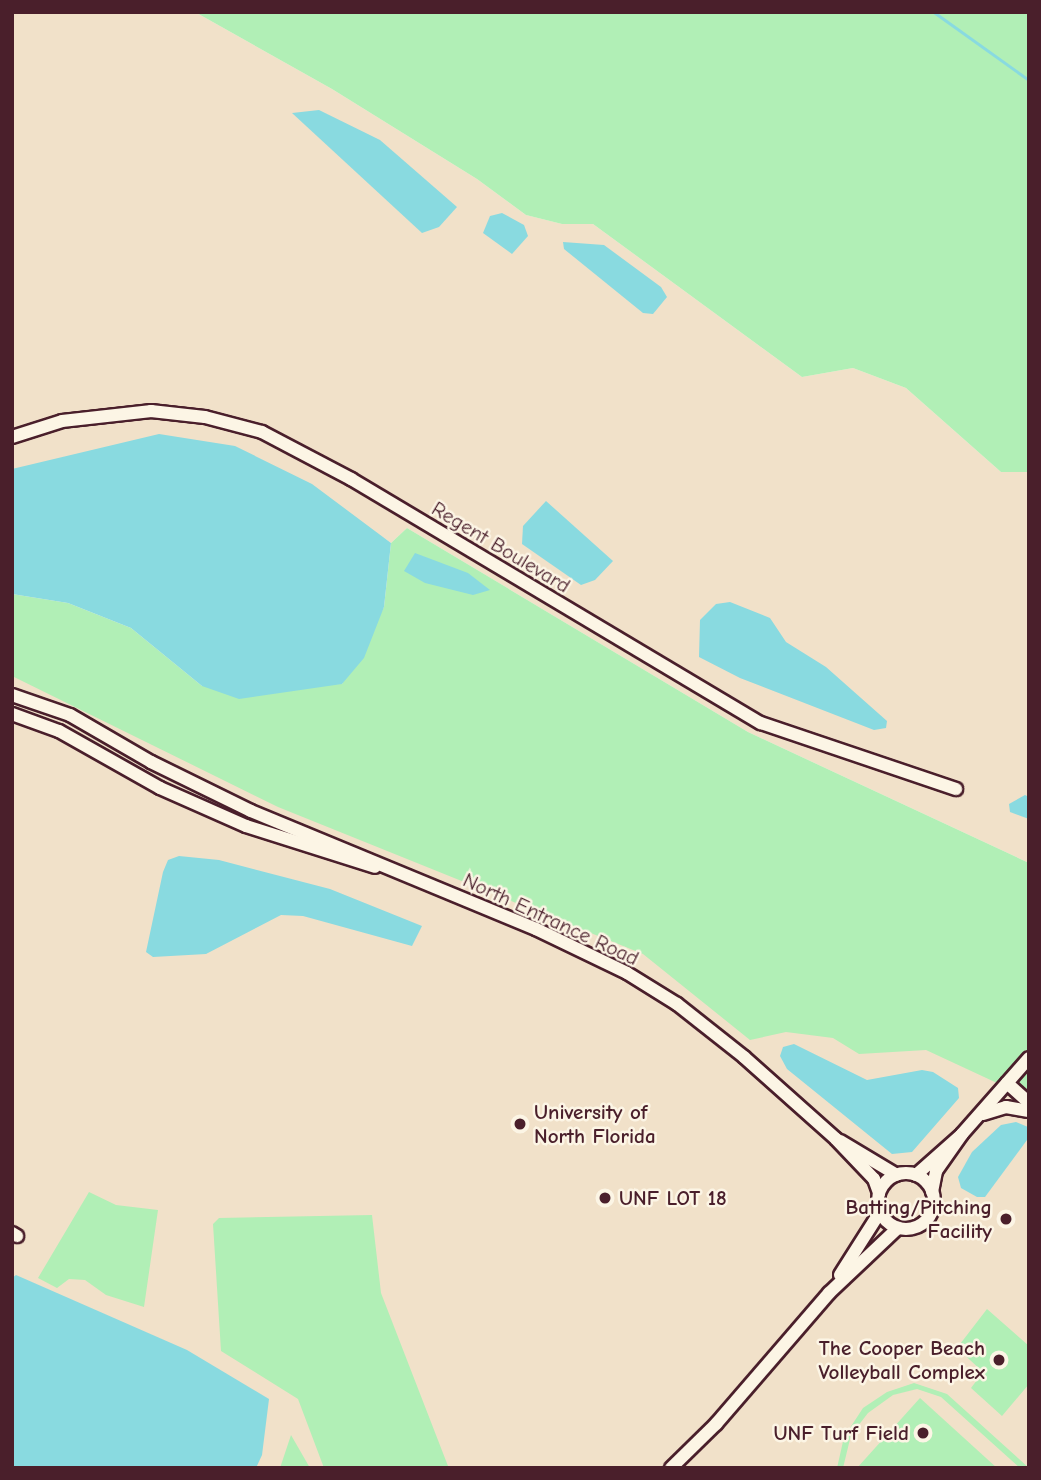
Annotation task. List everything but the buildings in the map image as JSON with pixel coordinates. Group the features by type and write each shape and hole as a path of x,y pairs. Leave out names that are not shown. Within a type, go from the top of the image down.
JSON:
{"street":[{"name":"Regent Boulevard","path":"12,437 83,417 151,411 205,417 262,432 351,479 761,723 956,789"},
{"name":"North Entrance Road","path":"12,695 70,715 195,785 581,949 654,989 744,1057 836,1139"},
{"name":"North Entrance Road","path":"12,714 59,731 160,788 206,808 318,851 407,876"},
{"path":"195,785 206,808"},
{"path":"671,1468 716,1424 828,1293 898,1228 915,1227 927,1219 933,1206 932,1192 936,1171 962,1135 1029,1058"},
{"path":"1007,1083 1029,1103"},
{"path":"977,1117 997,1108 1029,1111"},
{"path":"836,1139 897,1175 916,1175 962,1135"},
{"path":"828,1293 880,1212 879,1193 874,1179 836,1139"},
{"path":"879,1193 897,1175"},
{"path":"916,1175 932,1192"},
{"path":"880,1212 898,1228"}],"shaded area":[{"path":"12,12 195,12 332,89 477,179 526,215 562,224 593,224 802,377 853,368 906,388 1001,472 1029,472 1029,863 748,732 407,528 391,543 384,538 12,470"},
{"name":"University of North Florida","path":"12,606 203,700 1029,982 1029,1468 12,1468"}],"green space":[{"path":"195,12 1029,12 1029,472 1001,472 906,388 853,368 802,377 593,224 562,224 526,215 477,179 332,89"},
{"path":"407,528 748,732 1029,863 1029,1098 926,1050 859,1054 833,1038 786,1032 750,1040 643,954 278,807 12,676 12,594 68,603 131,628 202,686 342,684 384,607 391,543"},
{"path":"89,1192 116,1205 158,1210 144,1307 106,1295 85,1280 69,1279 57,1288 38,1278"},
{"path":"372,1215 381,1293 448,1466 442,1468 324,1468 298,1399 221,1351 213,1224 219,1218"},
{"name":"The Cooper Beach Volleyball Complex","path":"987,1309 1029,1346 1029,1384 1002,1416 971,1388 983,1372 957,1348"},
{"path":"914,1383 947,1394 1029,1468 1020,1468 941,1397 917,1389 893,1395 868,1413 851,1435 843,1468 837,1468 844,1437 863,1408 887,1392"},
{"name":"UNF Turf Field","path":"920,1398 997,1468 857,1468"},
{"path":"291,1435 310,1468 280,1468"}],"water":[{"path":"319,110 380,140 457,207 439,227 422,233 292,113"},
{"path":"502,213 524,225 528,236 512,254 483,233 490,216"},
{"path":"563,242 604,245 661,287 667,297 653,314 643,313 564,249"},
{"path":"159,434 235,446 312,484 391,543 384,607 364,658 342,684 239,699 202,686 131,628 68,603 12,594 12,469"},
{"path":"546,501 613,561 595,580 581,585 522,544 523,526"},
{"path":"415,553 468,573 490,590 473,595 425,583 404,571"},
{"path":"730,602 770,618 786,642 826,667 887,721 886,728 874,730 740,678 699,657 700,620 716,604"},
{"path":"1025,795 1029,797 1029,819 1010,812 1009,804"},
{"path":"179,856 219,860 330,889 422,926 412,946 303,916 281,915 206,954 153,957 146,952 163,872 168,860"},
{"path":"794,1044 867,1080 922,1070 933,1072 958,1088 959,1098 912,1152 892,1154 787,1069 780,1056 783,1047"},
{"path":"1016,1122 1028,1127 1027,1140 985,1197 977,1197 961,1188 958,1177 972,1152 1001,1125"},
{"path":"16,1275 187,1350 269,1399 262,1455 256,1468 12,1468 12,1278"}],"waterway":[{"path":"934,12 1029,80"}],"place":[{"name":"University of North Florida","path":"520,1124"},
{"name":"UNF LOT 18","path":"605,1198"},
{"name":"Batting/Pitching Facility","path":"1006,1219"},
{"name":"The Cooper Beach Volleyball Complex","path":"999,1360"},
{"name":"UNF Turf Field","path":"923,1433"}]}
